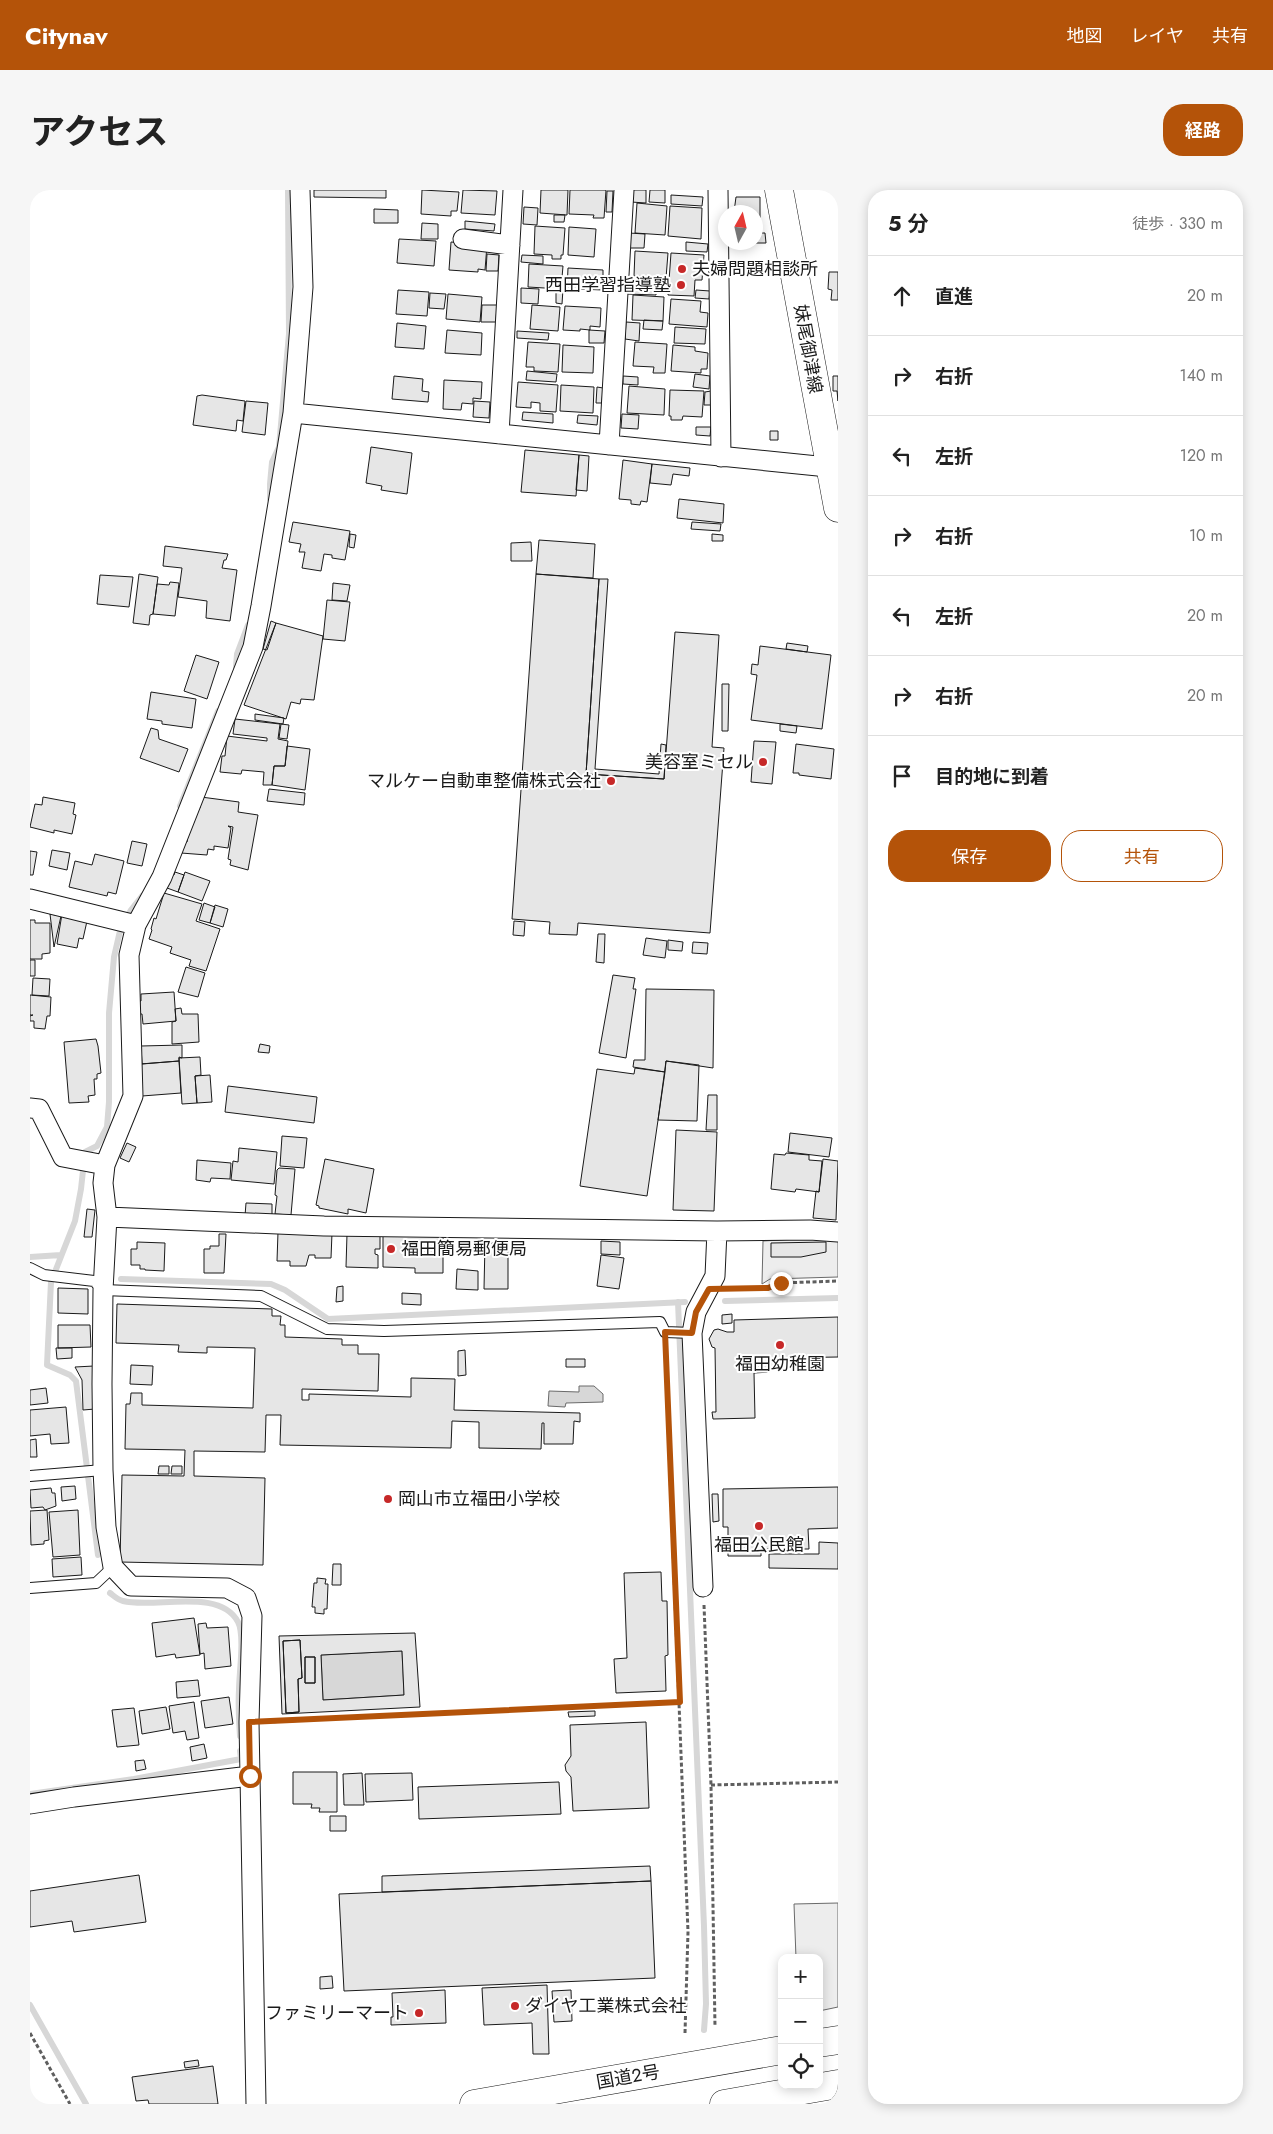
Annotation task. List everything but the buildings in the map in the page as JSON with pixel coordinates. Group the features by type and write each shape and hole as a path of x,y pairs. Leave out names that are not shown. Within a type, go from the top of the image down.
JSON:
{"main road":[{"name":"妹尾御津線","path":"779,190 834,468 838,508"},
{"path":"823,2042 838,2040"},
{"name":"国道2号","path":"474,2104 778,2051"},
{"path":"724,2104 838,2084"}],"street":[{"path":"91,1163 133,1096 128,923 162,877 253,647 293,413 303,288 300,190"},
{"path":"499,434 513,190"},
{"path":"609,446 624,190"},
{"path":"718,190 721,457"},
{"path":"463,239 510,245"},
{"path":"293,413 834,468"},
{"path":"30,899 128,923"},
{"path":"30,1108 39,1109 63,1158 91,1163 103,1183 107,1217 103,1290 99,1470 113,1567 130,1586 227,1588 246,1598 252,1616 249,1722 256,2104"},
{"path":"107,1217 324,1226 717,1231 810,1230 838,1232"},
{"path":"703,1587 688,1333 696,1312 715,1276 717,1231"},
{"path":"30,1804 250,1776"}],"lane":[{"path":"30,1268 44,1275 94,1281 103,1290 261,1296 327,1329 384,1331 660,1322 667,1332 688,1333"},
{"path":"30,1476 99,1470"},
{"path":"30,1588 96,1583 113,1567"}],"path":[{"path":"709,1289 768,1288 781,1283 838,1281"},
{"path":"667,1332 688,1932 685,2033"},
{"path":"703,1587 711,1785 715,2027"},
{"path":"249,1722 680,1702"},
{"path":"711,1785 838,1782"},
{"path":"30,2033 70,2104"}],"shaded area":[{"path":"816,1238 838,1241 838,1277 770,1279 762,1284 763,1241"},
{"path":"579,1386 594,1386 603,1394 603,1402 566,1403 565,1407 548,1406 549,1391 579,1392"},
{"path":"402,1651 404,1695 323,1700 321,1655"},
{"path":"838,1903 838,2007 823,2010 823,1954 796,1954 794,1904"}],"waterway":[{"path":"270,499 272,462 279,447 289,334 288,190"},
{"path":"236,667 237,654 248,625"},
{"path":"180,806 218,711"},
{"path":"98,1555 76,1381 70,1375 47,1365 51,1282 75,1221 85,1152 97,1146 107,1127 109,1102 109,1013 114,957 120,931 131,910 142,896"},
{"path":"30,1257 61,1255"},
{"path":"121,1279 271,1284 285,1290 328,1319 685,1302"},
{"path":"725,1301 838,1298"},
{"path":"678,1302 704,1926 706,2004 704,2030"},
{"path":"110,1593 123,1601 136,1603 202,1602 217,1605 229,1611 238,1622 241,1636 240,1736"},
{"path":"30,1794 134,1779 241,1759 240,1751"},
{"path":"30,2005 86,2104"}],"place":[{"name":"夫婦問題相談所","path":"682,269"},
{"name":"西田学習指導塾","path":"681,285"},
{"name":"美容室ミセル","path":"763,762"},
{"name":"マルケー自動車整備株式会社","path":"611,781"},
{"name":"福田簡易郵便局","path":"391,1249"},
{"name":"福田幼稚園","path":"780,1345"},
{"name":"岡山市立福田小学校","path":"388,1499"},
{"name":"福田公民館","path":"759,1526"},
{"name":"ダイヤ工業株式会社","path":"515,2006"},
{"name":"ファミリーマート","path":"419,2013"}],"route":[{"path":"250,1776 249,1722 680,1702 665,1332 692,1333 696,1312 709,1289 768,1288 781,1283"}]}
